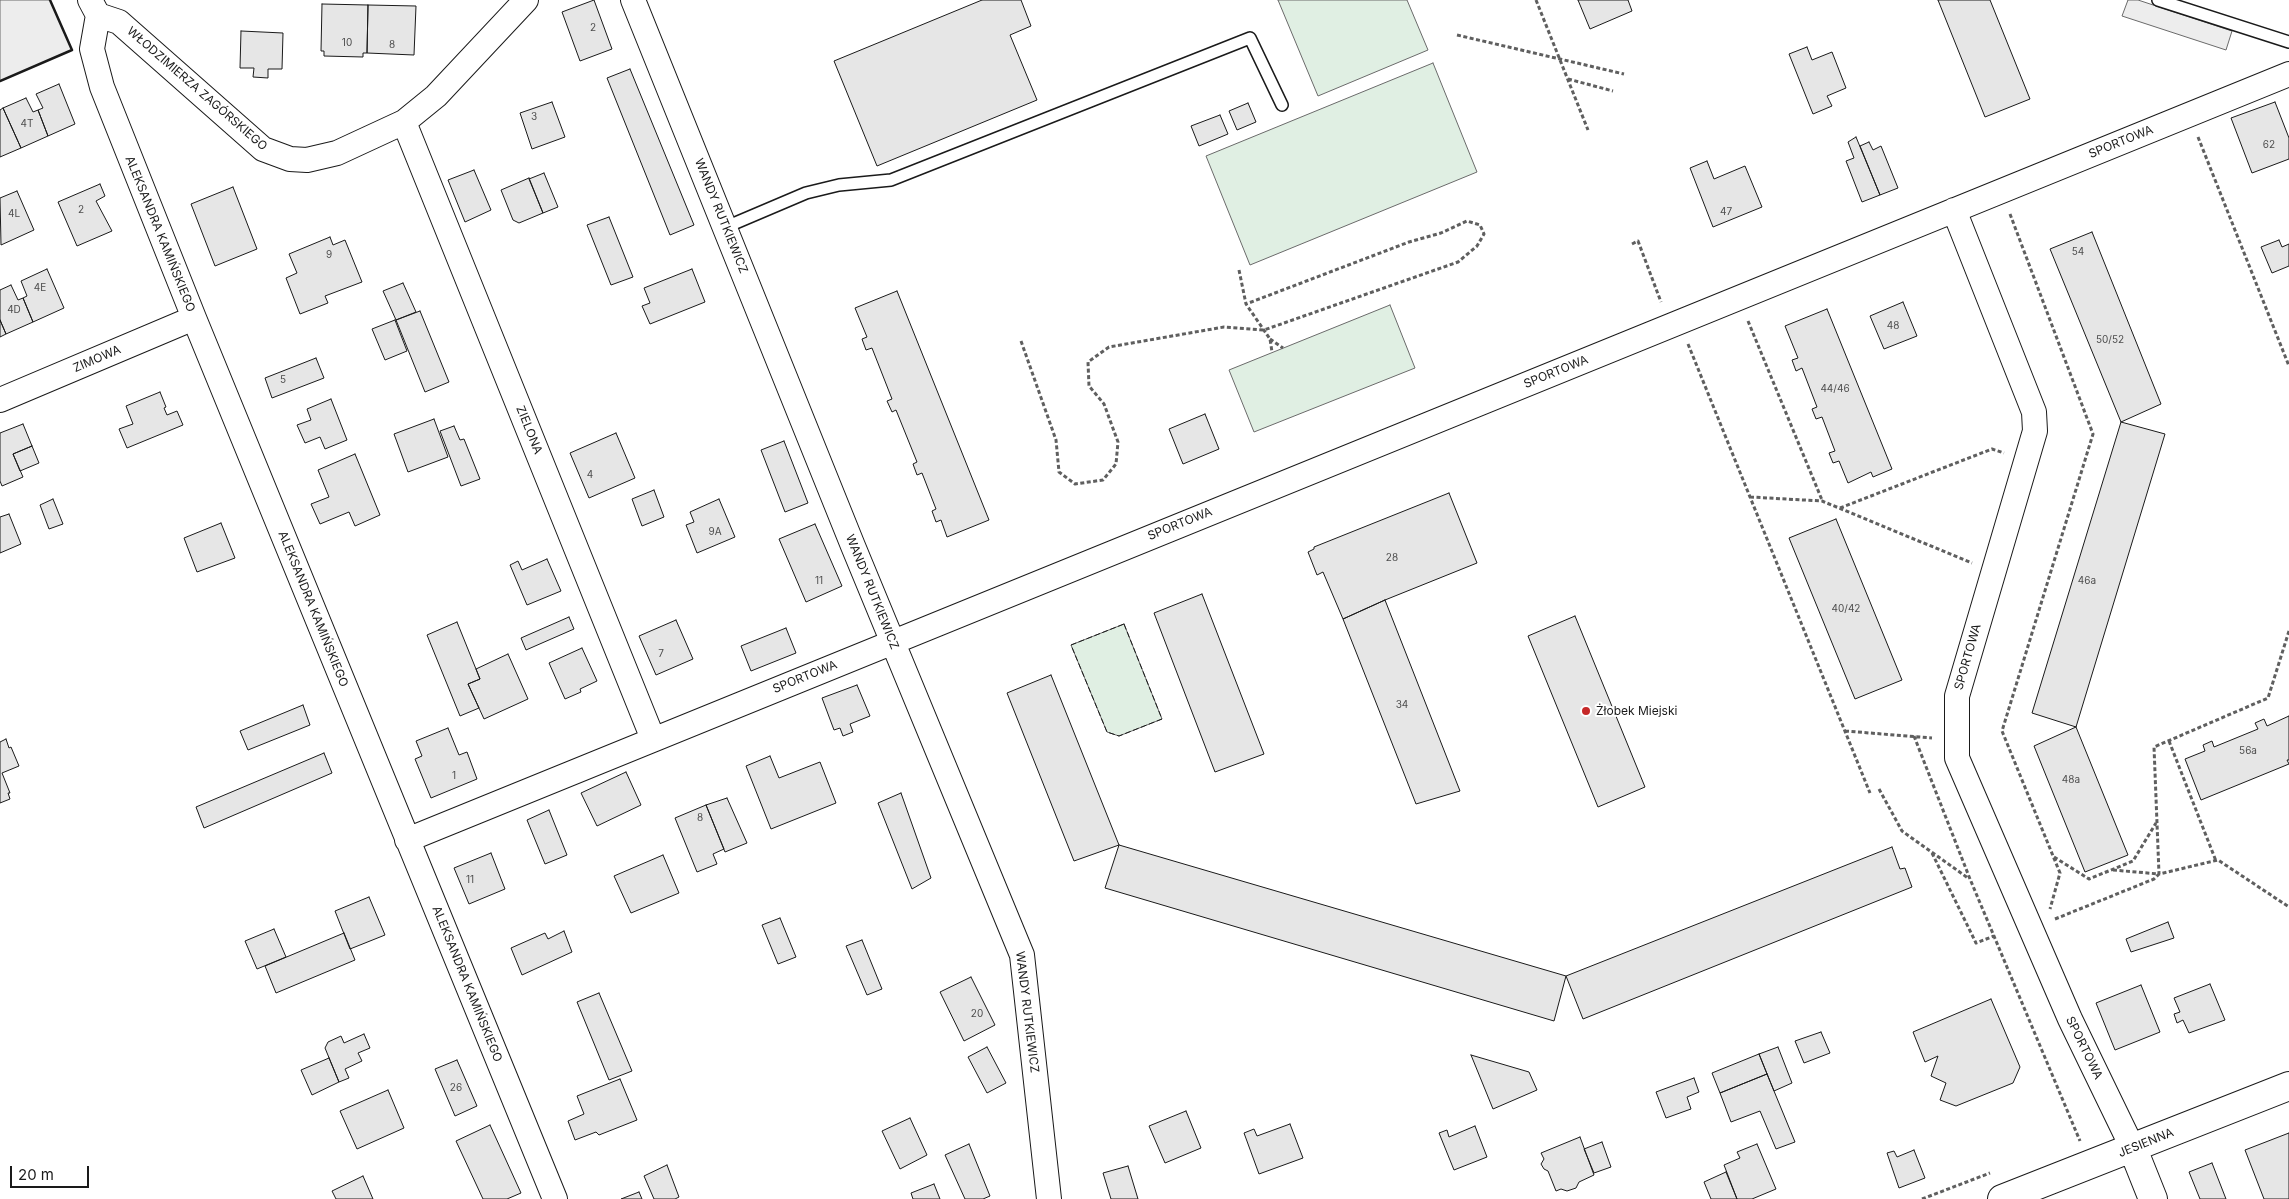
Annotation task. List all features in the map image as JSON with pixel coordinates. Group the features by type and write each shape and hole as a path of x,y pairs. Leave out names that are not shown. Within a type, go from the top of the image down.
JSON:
{"street":[{"name":"WŁODZIMIERZA ZAGÓRSKIEGO","path":"94,8 119,22 263,149 276,155 307,160 337,153 404,122 436,96 526,0"},
{"name":"WANDY RUTKIEWICZ","path":"633,0 1022,955 1049,1199"},
{"name":"ALEKSANDRA KAMIŃSKIEGO","path":"94,8 92,49 102,87 194,318 555,1199"},
{"name":"SPORTOWA","path":"407,840 2289,74"},
{"name":"ZIELONA","path":"404,122 653,739"},
{"name":"SPORTOWA","path":"1954,210 2034,412 2035,430 1957,696 1957,758 2070,1019 2133,1149"},
{"name":"ZIMOWA","path":"0,400 194,318"},
{"name":"JESIENNA","path":"2002,1199 2289,1086"},
{"path":"2133,1149 2153,1199"}],"lane":[{"path":"2158,0 2289,42"},
{"path":"726,228 806,193 839,185 891,180 1250,38 1282,105"}],"path":[{"path":"1536,0 1588,130"},
{"path":"1457,35 1624,74"},
{"path":"1568,79 1613,91"},
{"path":"2196,130 2289,366"},
{"path":"2001,191 2093,434 2002,731 2060,873 2040,946"},
{"path":"1021,341 1056,440 1059,472 1075,484 1103,480 1116,464 1118,442 1104,404 1088,386 1088,362 1109,347 1224,327 1264,330 1458,262 1477,246 1484,234 1480,225 1467,221 1441,233 1409,242 1246,304"},
{"path":"1632,244 1638,241 1662,303"},
{"path":"1239,270 1246,304 1270,338 1283,348"},
{"path":"1738,297 1822,501"},
{"path":"1270,338 1272,352"},
{"path":"1685,338 1870,793"},
{"path":"1839,508 1992,449 2026,461"},
{"path":"1750,497 1822,501 1993,572"},
{"path":"2046,923 2154,879 2159,874 2154,747 2268,698 2289,631"},
{"path":"1845,731 1957,739"},
{"path":"1914,736 1970,880 2090,1164"},
{"path":"2168,741 2216,861"},
{"path":"1879,789 1902,831 1970,880"},
{"path":"2053,857 2089,879 2133,861 2156,822"},
{"path":"1931,852 1976,943 1994,936"},
{"path":"2112,870 2159,874 2218,860 2289,907"}],"green space":[{"path":"1278,0 1407,0 1428,50 1318,96"},
{"path":"1433,63 1477,172 1250,265 1206,156"},
{"path":"1390,305 1415,368 1254,432 1229,370"},
{"path":"1124,624 1162,719 1119,736 1107,732 1071,645"}],"shaded area":[{"path":"0,0 50,0 72,50 0,81"},
{"path":"2128,0 2138,0 2232,31 2226,50 2122,16"}],"building":[{"path":"594,0 612,49 580,61 562,12"},
{"path":"982,0 1021,0 1031,26 1010,35 1037,100 877,166 834,61"},
{"path":"1578,0 1628,0 1632,11 1590,29"},
{"path":"1938,0 1990,0 2030,99 1985,117"},
{"path":"322,4 368,5 367,53 363,53 363,57 324,56 324,51 321,51"},
{"path":"368,5 416,6 414,55 367,53"},
{"path":"241,31 283,33 282,69 268,69 268,78 253,77 254,68 240,68"},
{"path":"1807,47 1812,60 1832,52 1846,88 1827,96 1832,106 1813,114 1789,54"},
{"path":"630,69 694,225 670,235 607,78"},
{"path":"59,84 75,124 48,136 38,110 43,108 36,94"},
{"path":"26,98 33,112 38,110 48,136 21,148 3,108"},
{"path":"552,102 565,137 532,149 520,113"},
{"path":"2275,102 2289,138 2289,159 2252,173 2231,118"},
{"path":"1248,103 1256,122 1237,130 1229,111"},
{"path":"3,108 21,148 0,157 0,110"},
{"path":"1220,115 1228,134 1199,146 1191,126"},
{"path":"1856,137 1880,195 1862,202 1846,161 1854,158 1848,142"},
{"path":"1869,142 1873,150 1881,146 1898,188 1880,195 1860,146"},
{"path":"1707,161 1714,179 1745,166 1762,207 1713,227 1690,168"},
{"path":"474,170 491,210 465,222 448,180"},
{"path":"544,173 558,207 543,213 529,179"},
{"path":"529,178 543,213 519,223 513,220 501,190"},
{"path":"100,184 105,196 96,201 112,231 77,246 58,202"},
{"path":"233,187 257,249 215,266 191,204"},
{"path":"17,191 34,230 1,245 0,198"},
{"path":"609,217 633,277 611,285 587,225"},
{"path":"2092,232 2161,404 2121,422 2050,249"},
{"path":"330,237 333,245 345,240 362,282 325,296 328,303 300,314 286,278 297,273 289,254"},
{"path":"2279,240 2282,247 2289,244 2289,266 2272,273 2261,247"},
{"path":"47,269 64,308 33,322 23,298 27,296 21,281"},
{"path":"692,269 705,302 650,324 642,306 650,303 644,288"},
{"path":"403,283 416,312 396,320 383,291"},
{"path":"11,285 18,300 23,298 33,322 6,334 0,320 0,290"},
{"path":"897,291 989,520 947,537 941,520 936,522 932,511 936,509 922,473 917,475 913,464 917,462 896,410 892,412 887,401 892,399 872,348 866,350 862,339 867,337 855,308"},
{"path":"1903,302 1917,336 1884,349 1870,316"},
{"path":"1827,309 1892,469 1873,477 1871,472 1848,483 1839,461 1833,463 1829,453 1835,451 1822,417 1816,419 1812,409 1817,407 1802,368 1796,371 1792,360 1798,358 1785,326"},
{"path":"420,311 449,382 425,392 396,320"},
{"path":"0,320 6,334 0,337"},
{"path":"395,320 407,351 385,360 372,329"},
{"path":"316,358 324,378 272,398 265,378"},
{"path":"160,392 167,415 177,411 183,425 127,448 119,429 133,424 126,406"},
{"path":"331,399 347,440 325,449 320,437 305,443 297,425 311,420 307,409"},
{"path":"1205,414 1219,449 1183,464 1169,429"},
{"path":"434,419 448,457 408,472 394,434"},
{"path":"2121,422 2165,434 2076,727 2032,713"},
{"path":"23,424 32,446 13,454 23,477 2,486 0,481 0,433"},
{"path":"454,426 460,440 464,439 480,479 461,486 440,431"},
{"path":"616,433 635,478 589,498 570,453"},
{"path":"784,441 808,503 785,512 761,450"},
{"path":"32,446 39,463 20,471 13,454"},
{"path":"355,454 380,515 355,526 349,512 320,524 311,504 329,497 318,470"},
{"path":"654,490 664,517 642,526 632,499"},
{"path":"1449,493 1477,563 1343,619 1323,572 1317,575 1308,552 1314,549 1314,547"},
{"path":"53,499 63,524 49,529 40,505"},
{"path":"719,499 735,537 697,553 686,525 694,522 690,512"},
{"path":"9,514 21,544 0,553 0,517"},
{"path":"1836,519 1902,680 1855,699 1789,538"},
{"path":"221,523 235,558 197,572 184,538"},
{"path":"815,524 842,586 806,602 779,539"},
{"path":"547,559 561,591 527,605 510,565 518,561 522,570"},
{"path":"1202,594 1264,754 1215,772 1154,613"},
{"path":"1385,600 1460,791 1416,804 1343,619"},
{"name":"Żłobek Miejski","path":"1575,616 1645,787 1598,807 1528,636"},
{"path":"569,617 574,629 526,650 521,638"},
{"path":"676,620 693,659 656,675 639,636"},
{"path":"457,622 480,679 468,684 479,708 460,716 427,635"},
{"path":"786,628 796,653 751,671 741,646"},
{"path":"582,648 597,681 580,689 581,692 565,699 549,663"},
{"path":"508,654 528,699 484,719 468,684 480,679 476,669"},
{"path":"1051,675 1119,845 1074,861 1007,693"},
{"path":"857,685 870,716 850,724 853,732 843,736 840,728 834,730 822,698"},
{"path":"303,705 310,725 248,750 240,731"},
{"path":"2289,716 2289,760 2287,760 2289,764 2201,800 2185,759 2205,751 2203,745 2212,741 2214,747 2258,729 2255,723 2264,719 2267,726"},
{"path":"2076,727 2128,855 2085,872 2034,746"},
{"path":"448,728 459,755 467,752 477,779 431,798 415,759 422,756 416,741"},
{"path":"6,739 19,766 2,773 10,793 8,793 10,799 0,803 0,742"},
{"path":"324,753 332,773 204,828 196,807"},
{"path":"770,756 779,778 820,762 836,803 771,829 746,766"},
{"path":"626,772 641,805 597,826 581,793"},
{"path":"901,793 931,878 912,889 878,803"},
{"path":"727,798 747,843 725,852 706,805"},
{"path":"706,805 724,849 713,854 717,864 697,872 675,818"},
{"path":"549,810 567,855 545,864 527,820"},
{"path":"1119,845 1566,976 1554,1021 1105,888"},
{"path":"1892,847 1900,869 1905,868 1912,887 1583,1019 1566,976"},
{"path":"491,853 505,889 469,904 454,868"},
{"path":"663,855 679,893 631,913 614,876"},
{"path":"369,897 385,935 350,949 335,911"},
{"path":"780,918 796,957 778,964 762,925"},
{"path":"2168,922 2174,938 2131,952 2126,939"},
{"path":"274,929 286,957 257,969 245,941"},
{"path":"564,931 572,952 522,975 511,948 545,933 548,939"},
{"path":"344,933 355,960 276,993 265,966"},
{"path":"862,940 882,989 867,995 846,946"},
{"path":"971,977 995,1025 964,1041 940,992"},
{"path":"2210,984 2225,1020 2189,1033 2183,1020 2177,1023 2174,1014 2180,1012 2174,998"},
{"path":"2141,985 2160,1032 2115,1050 2096,1003"},
{"path":"599,993 632,1071 609,1080 577,1002"},
{"path":"1991,999 2020,1067 2013,1083 1956,1106 1940,1100 1946,1083 1931,1076 1938,1056 1925,1062 1913,1032"},
{"path":"1821,1032 1830,1053 1804,1063 1795,1041"},
{"path":"364,1034 370,1048 358,1053 362,1061 345,1069 349,1078 339,1082 325,1048 328,1042 341,1036 344,1043"},
{"path":"987,1047 1006,1083 987,1093 968,1057"},
{"path":"1778,1047 1792,1083 1774,1091 1759,1054"},
{"path":"1759,1054 1767,1074 1720,1093 1712,1073"},
{"path":"1471,1055 1529,1072 1537,1090 1493,1109"},
{"path":"329,1058 339,1082 312,1095 301,1070"},
{"path":"457,1060 477,1106 455,1116 435,1069"},
{"path":"1767,1074 1795,1142 1776,1149 1760,1111 1731,1122 1720,1093"},
{"path":"1694,1078 1699,1092 1687,1097 1691,1109 1666,1118 1656,1092"},
{"path":"620,1079 637,1120 599,1135 596,1132 575,1140 568,1121 584,1114 577,1096"},
{"path":"388,1090 404,1128 357,1149 340,1111"},
{"path":"1186,1111 1201,1148 1165,1163 1149,1126"},
{"path":"910,1118 927,1155 900,1169 882,1131"},
{"path":"1290,1124 1303,1158 1259,1174 1244,1133 1254,1129 1257,1136"},
{"path":"490,1125 521,1193 507,1199 483,1199 456,1141"},
{"path":"1475,1126 1487,1157 1454,1170 1439,1133 1447,1130 1449,1137"},
{"path":"2289,1133 2289,1199 2264,1199 2245,1150"},
{"path":"1580,1137 1594,1175 1579,1182 1576,1188 1567,1191 1561,1189 1556,1191 1548,1171 1541,1164 1544,1159 1541,1153"},
{"path":"1602,1142 1611,1167 1594,1173 1584,1149"},
{"path":"969,1144 990,1196 983,1199 965,1199 945,1155"},
{"path":"1757,1144 1776,1189 1752,1199 1737,1199 1724,1165 1740,1158 1737,1152"},
{"path":"1914,1150 1925,1178 1899,1188 1887,1153 1894,1151 1897,1157"},
{"path":"2212,1163 2226,1199 2200,1199 2189,1172"},
{"path":"667,1165 679,1197 675,1199 654,1199 644,1176"},
{"path":"1128,1166 1138,1199 1111,1199 1103,1173"},
{"path":"1726,1172 1737,1199 1711,1199 1704,1182"},
{"path":"363,1176 373,1199 336,1199 332,1191"},
{"path":"934,1184 940,1199 913,1199 911,1193"},
{"path":"639,1192 642,1199 621,1199"}],"fence":[{"path":"1124,624 1162,719 1119,736 1107,732 1071,645 1124,624"}],"wall":[{"path":"0,81 72,50 50,0"}],"place":[{"name":"Żłobek Miejski","path":"1586,711"}]}
